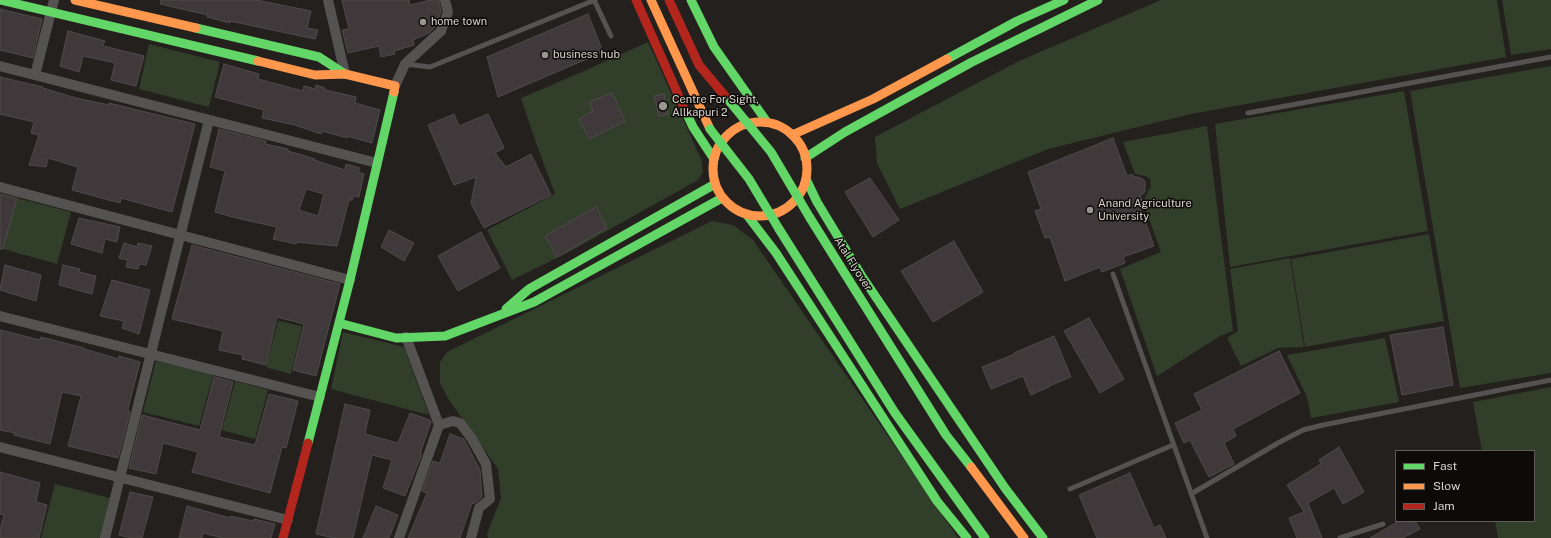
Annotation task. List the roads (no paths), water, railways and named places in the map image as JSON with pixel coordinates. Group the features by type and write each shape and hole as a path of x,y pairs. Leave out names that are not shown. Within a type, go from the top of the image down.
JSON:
{"street":[{"path":"0,0 315,75 345,74 395,86"},
{"path":"35,75 54,0"},
{"path":"75,0 319,57 345,74"},
{"path":"328,0 345,74"},
{"path":"283,538 350,280 395,86 406,64 442,32 448,12 445,0"},
{"path":"636,0 693,127 714,159"},
{"path":"651,0 710,128 749,179 895,414 985,538"},
{"name":"Atal Flyover","path":"669,0 699,65 771,152 834,257 946,435 1024,538"},
{"path":"691,0 714,47 767,122"},
{"path":"792,135 873,99 1016,21 1064,0"},
{"path":"805,158 845,132 972,62 1098,0"},
{"path":"966,48 972,62"},
{"path":"0,66 377,163"},
{"path":"105,538 209,120"},
{"path":"751,122 767,122 782,127 792,135 803,149 807,164 806,179 800,194 790,205 778,213 762,217 747,215 733,209 722,198 715,184 712,168 714,159 716,152 724,138 736,128 751,122"},
{"path":"806,179 863,278 1005,488 1044,538"},
{"path":"499,315 529,289 715,184"},
{"path":"0,187 350,280"},
{"path":"339,323 396,338 445,336 534,302 722,198"},
{"path":"747,215 776,253 937,501 967,538"},
{"path":"0,316 320,397"},
{"path":"399,538 439,425 406,338"},
{"path":"439,425 453,421 460,423 472,439 486,464 490,499 479,508 471,538"},
{"path":"0,447 288,520"}],"lane":[{"path":"406,64 430,67 594,0 611,36"},
{"path":"1248,113 1551,57"},
{"path":"1113,274 1173,445 1208,538"},
{"path":"1191,494 1303,430 1551,380"},
{"path":"1070,489 1173,445"},
{"path":"1340,538 1384,524"}],"place":[{"name":"home town","path":"423,22"},
{"name":"business hub","path":"545,55"},
{"name":"Centre For Sight, Allkapuri 2","path":"663,106"},
{"name":"Anand Agriculture University","path":"1090,210"}]}
